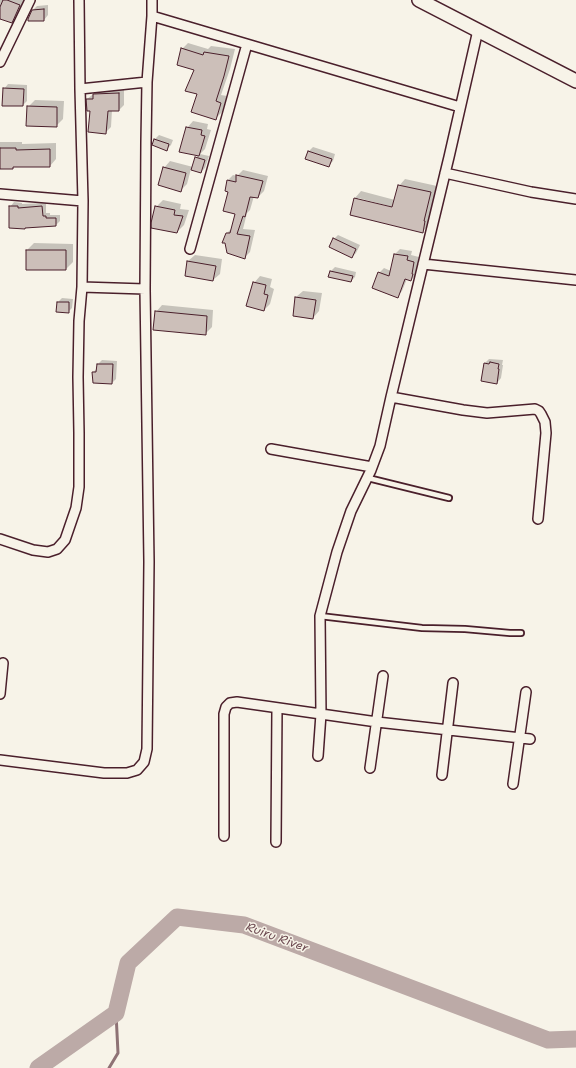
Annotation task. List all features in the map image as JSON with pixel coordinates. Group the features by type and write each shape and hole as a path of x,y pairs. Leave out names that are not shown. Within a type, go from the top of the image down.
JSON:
{"street":[{"path":"0,62 30,0"},
{"path":"0,539 33,550 48,552 57,549 65,540 76,508 79,487 78,377 79,321 82,286 83,201 79,0"},
{"path":"0,760 104,773 127,773 137,770 144,762 147,749 149,570 145,289 147,82 152,0"},
{"path":"419,0 576,81"},
{"path":"152,16 460,107"},
{"path":"318,756 321,714 320,616 337,552 351,512 368,478 380,446 478,30"},
{"path":"190,249 247,44"},
{"path":"80,88 147,82"},
{"path":"445,173 531,192 576,199"},
{"path":"0,194 83,201"},
{"path":"423,264 576,280"},
{"path":"82,286 145,289"},
{"path":"391,397 487,413 535,410 542,414 546,432 538,520"},
{"path":"271,449 372,467"},
{"path":"0,694 3,663"},
{"path":"370,768 383,676"},
{"path":"442,775 453,683"},
{"path":"514,784 526,692"},
{"path":"224,836 224,714 226,707 230,703 236,702 377,722 530,738"},
{"path":"276,842 277,708"}],"lane":[{"path":"368,478 449,498"},
{"path":"320,616 422,628 521,633"}],"building":[{"path":"3,0 20,5 12,23 0,19 0,7"},
{"path":"44,9 44,21 28,21 32,10"},
{"path":"181,48 203,55 204,52 229,56 216,101 221,103 216,120 191,112 197,94 185,91 194,70 177,65"},
{"path":"3,88 24,89 23,106 2,106"},
{"path":"119,93 119,111 108,111 106,134 88,132 90,111 87,111 86,99 93,99 93,94"},
{"path":"27,106 57,107 57,127 26,126"},
{"path":"186,127 202,130 201,135 205,136 199,156 179,152"},
{"path":"154,139 169,144 167,151 152,145"},
{"path":"0,148 16,148 16,150 50,149 50,167 13,167 13,169 0,169"},
{"path":"308,151 332,159 329,167 305,159"},
{"path":"195,157 205,160 201,173 191,170"},
{"path":"163,167 186,173 181,192 158,185"},
{"path":"236,175 263,181 258,198 250,197 245,217 243,216 237,234 250,236 245,259 227,253 225,243 222,243 226,233 230,233 235,214 223,211 228,192 225,191 227,180 236,182"},
{"path":"398,185 431,192 424,221 423,233 350,215 354,198 392,207"},
{"path":"9,206 18,206 18,208 42,206 43,216 46,216 46,218 56,218 56,226 25,229 9,228"},
{"path":"155,206 175,210 174,215 183,216 177,233 151,228"},
{"path":"333,238 356,249 352,258 329,247"},
{"path":"26,250 66,250 66,270 26,270"},
{"path":"394,254 408,256 407,260 414,262 411,281 405,279 398,298 372,288 378,272 389,276"},
{"path":"187,261 216,266 213,281 185,276"},
{"path":"330,271 353,276 351,282 328,277"},
{"path":"253,282 266,285 264,294 268,295 264,311 246,306"},
{"path":"295,297 316,300 313,319 293,316"},
{"path":"57,302 69,302 69,313 56,312"},
{"path":"155,311 207,316 206,335 153,330"},
{"path":"490,362 499,364 497,384 481,381 484,363 489,364"},
{"path":"97,364 113,364 112,384 93,383 92,372 96,372"}],"waterway":[{"name":"Ruiru River","path":"38,1068 116,1013 128,963 177,917 244,925 548,1040 576,1039"},
{"path":"109,1068 118,1053 116,1013"}]}
